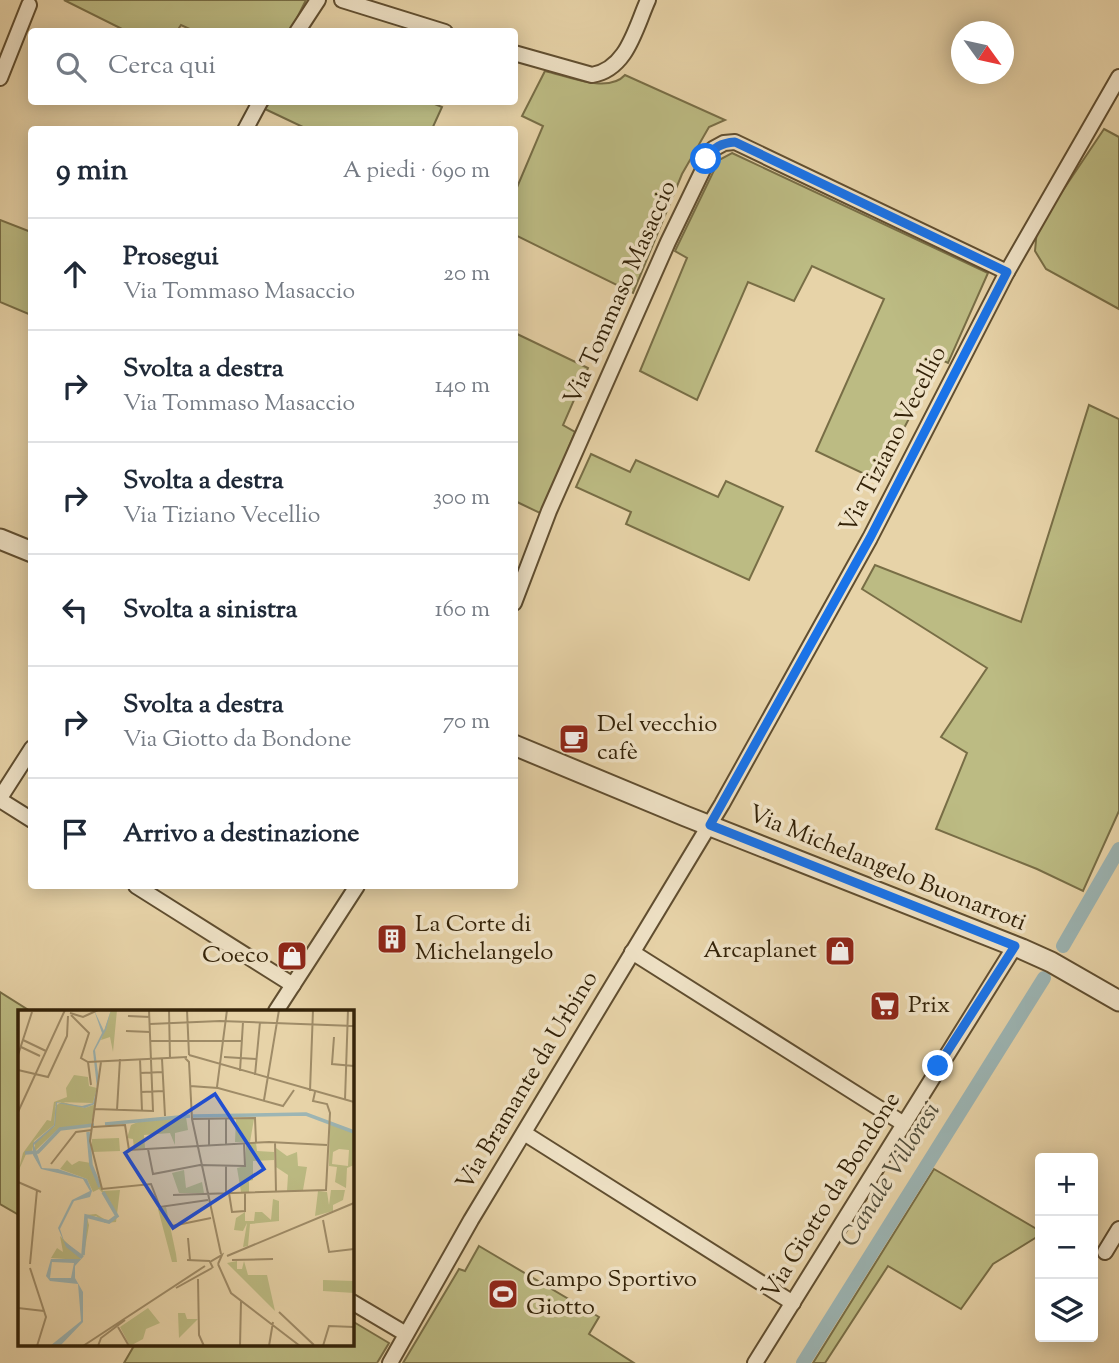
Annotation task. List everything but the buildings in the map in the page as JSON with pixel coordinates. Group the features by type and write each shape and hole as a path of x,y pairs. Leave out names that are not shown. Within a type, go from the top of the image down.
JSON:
{"street":[{"path":"342,0 432,28"},
{"path":"518,54 581,73 602,73 622,58 648,0"},
{"path":"299,28 316,1"},
{"path":"0,78 29,5"},
{"name":"Via Tiziano Vecellio","path":"710,825 870,538 1007,272 1119,77"},
{"path":"246,126 258,105"},
{"name":"Via Tommaso Masaccio","path":"518,592 549,511 673,231 713,149 724,143 735,142 1007,272"},
{"path":"0,539 28,550"},
{"name":"Via Michelangelo Buonarroti","path":"518,747 1015,946 1051,962 1119,1001"},
{"path":"28,754 0,799 28,817"},
{"name":"Via Bramante da Urbino","path":"390,1363 524,1133 710,825"},
{"path":"141,889 293,985"},
{"path":"277,1010 355,889"},
{"name":"Via Giotto da Bondone","path":"755,1363 1015,946"},
{"path":"632,952 904,1124"},
{"path":"524,1133 793,1303"},
{"path":"1105,1252 1119,1229"},
{"path":"354,1304 406,1334"}],"shaded area":[{"path":"64,0 306,0 292,28 188,28 181,25 179,28 120,28"},
{"path":"545,71 598,83 608,83 625,75 725,120 709,127 682,174 633,293 518,236 518,185 543,126 522,116"},
{"path":"268,105 442,107 433,126 301,126 265,109"},
{"path":"1104,129 1119,137 1119,309 1046,269 1035,251 1037,229"},
{"path":"732,153 988,273 948,363 940,359 877,480 816,451 884,299 812,266 794,301 748,282 697,400 640,371 687,258 675,251 719,160"},
{"path":"0,220 28,231 28,314 0,302"},
{"path":"518,334 588,368 563,425 575,432 542,514 518,502"},
{"path":"1089,405 1119,419 1119,811 1083,891 1037,869 936,829 967,753 941,737 987,668 862,589 875,565 1021,622"},
{"path":"591,454 630,472 636,460 718,497 726,481 783,507 749,580 626,524 631,512 576,487"},
{"path":"0,992 28,1010 18,1010 18,1214 0,1204"},
{"path":"934,1169 1035,1228 1035,1238 993,1264 961,1309 888,1266 825,1363 813,1363"},
{"name":"Campo Sportivo Giotto","path":"479,1246 599,1317 589,1334 634,1363 403,1363 459,1269 465,1271"},
{"path":"354,1322 389,1343 377,1363 124,1363 134,1346 354,1346"}],"waterway":[{"name":"Canale Villoresi","path":"1063,946 1119,849"},
{"name":"Canale Villoresi","path":"803,1363 1044,978"}],"place":[{"name":"Del vecchio cafè","path":"574,739"},
{"name":"La Corte di Michelangelo","path":"392,939"},
{"name":"Arcaplanet","path":"840,951"},
{"name":"Coeco","path":"292,956"},
{"name":"Prix","path":"885,1006"},
{"name":"Campo Sportivo Giotto","path":"503,1294"}],"route":[{"path":"706,159 713,149 724,143 735,142 1007,272 870,538 710,825 1015,946 938,1066"}]}
